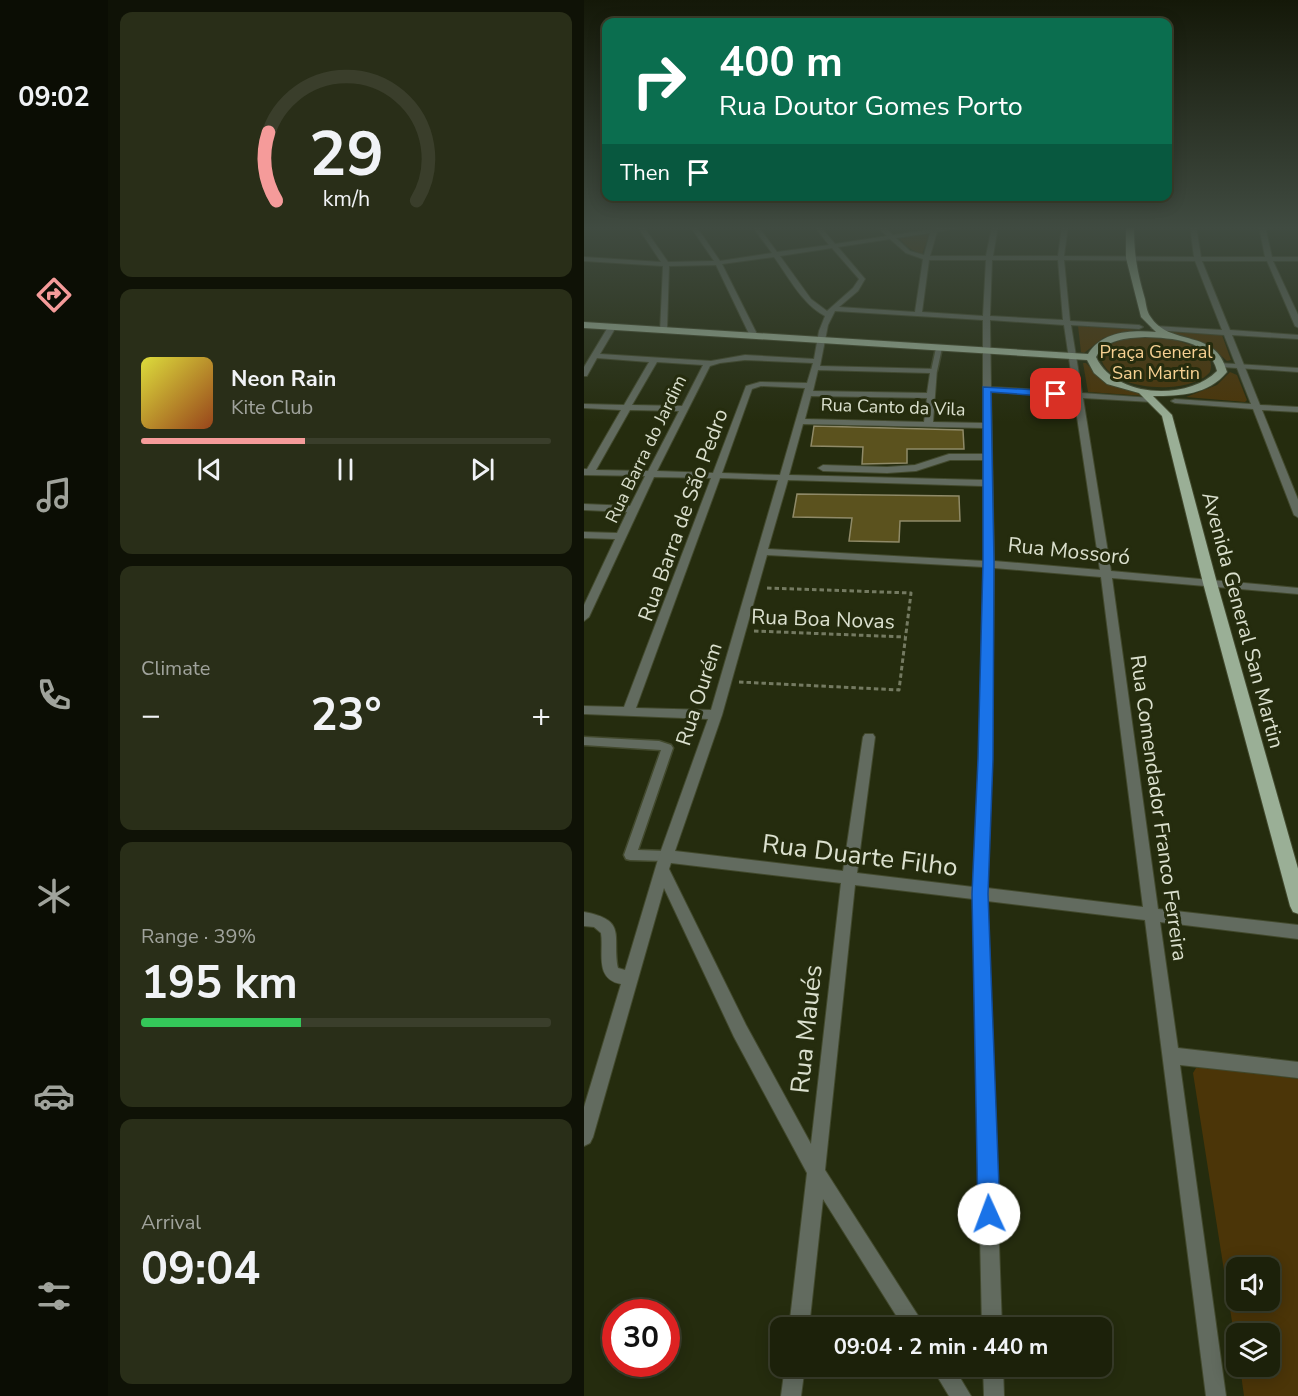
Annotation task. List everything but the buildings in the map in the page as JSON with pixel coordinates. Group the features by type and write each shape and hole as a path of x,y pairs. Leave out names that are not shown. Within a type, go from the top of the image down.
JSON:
{"main road":[{"path":"1138,291 1145,317 1165,335"},
{"path":"1091,357 1099,345 1126,335 1139,327 1145,317"},
{"path":"584,325 1091,357"},
{"path":"1126,335 1165,335 1203,346 1218,358 1222,365 1218,378 1175,401 1168,415 1142,391"},
{"path":"1091,357 1096,371 1114,383 1142,391 1167,393 1190,391"},
{"name":"Avenida General San Martin","path":"1168,415 1210,583 1298,906"}],"street":[{"path":"663,330 665,291"},
{"path":"732,291 754,336"},
{"path":"802,291 813,306 831,312 918,314 1139,327"},
{"path":"831,312 853,291"},
{"path":"918,314 921,291"},
{"path":"987,291 986,483 989,562 986,759 980,894 992,1317"},
{"name":"Rua Comendador Franco Ferreira","path":"1064,291 1106,574 1216,1396"},
{"path":"1210,291 1298,515"},
{"path":"1283,291 1298,326"},
{"name":"Rua Ourém","path":"584,1137 664,863 716,715 831,312"},
{"path":"584,374 612,327"},
{"path":"1155,328 1298,337"},
{"path":"594,356 710,363"},
{"name":"Rua Barra do Jardim","path":"584,617 683,409 704,369 710,363 736,359 934,371"},
{"path":"654,360 587,472 986,483"},
{"path":"1222,365 1298,370"},
{"path":"928,425 934,371"},
{"name":"Rua Barra de São Pedro","path":"629,711 751,387 770,384 808,389"},
{"path":"808,389 931,396"},
{"path":"986,389 1152,400"},
{"path":"1175,401 1298,410"},
{"path":"584,406 683,409"},
{"name":"Rua Canto da Vila","path":"799,421 986,426"},
{"path":"822,468 916,468 950,457 986,457"},
{"path":"584,507 634,509"},
{"path":"584,535 622,536"},
{"name":"Rua Mossoró","path":"763,552 902,556 989,562 1298,591"},
{"path":"584,710 716,715"},
{"name":"Rua Maués","path":"800,1317 818,1176 849,877 869,737"},
{"path":"664,863 740,1031 818,1176 909,1317"},
{"name":"Rua Duarte Filho","path":"664,863 849,877 1298,932"},
{"path":"584,919 602,921 607,927 611,972 618,976 632,977"},
{"path":"1171,1056 1298,1070"},
{"path":"791,1396 793,1377"},
{"path":"948,1377 960,1396"},
{"path":"993,1377 994,1396"}],"lane":[{"path":"934,371 939,348"},
{"path":"584,741 659,745 667,748 630,855 664,863"}],"path":[{"path":"725,681 899,690 911,593 753,587"},
{"name":"Rua Boa Novas","path":"740,631 905,637"}],"green space":[{"path":"1078,326 1135,330 1103,338 1084,353 1081,352"},
{"path":"1166,331 1222,335 1231,360 1227,361 1198,342"},
{"name":"Praça General San Martin","path":"1138,337 1172,340 1197,347 1206,354 1211,362 1210,372 1200,380 1186,385 1150,387 1117,377 1106,369 1101,357 1106,348 1116,342"},
{"path":"1083,363 1086,363 1101,379 1145,396 1088,392"},
{"path":"1230,372 1237,375 1247,400 1245,402 1186,397 1217,385"},
{"path":"1203,1066 1298,1079 1298,1396 1244,1396 1241,1377 1280,1377 1280,1323 1232,1323 1230,1311 1280,1311 1280,1257 1226,1257 1226,1283 1193,1073 1196,1068"}],"route":[{"path":"989,1214 980,894 986,759 989,562 986,389 1056,394"}]}
